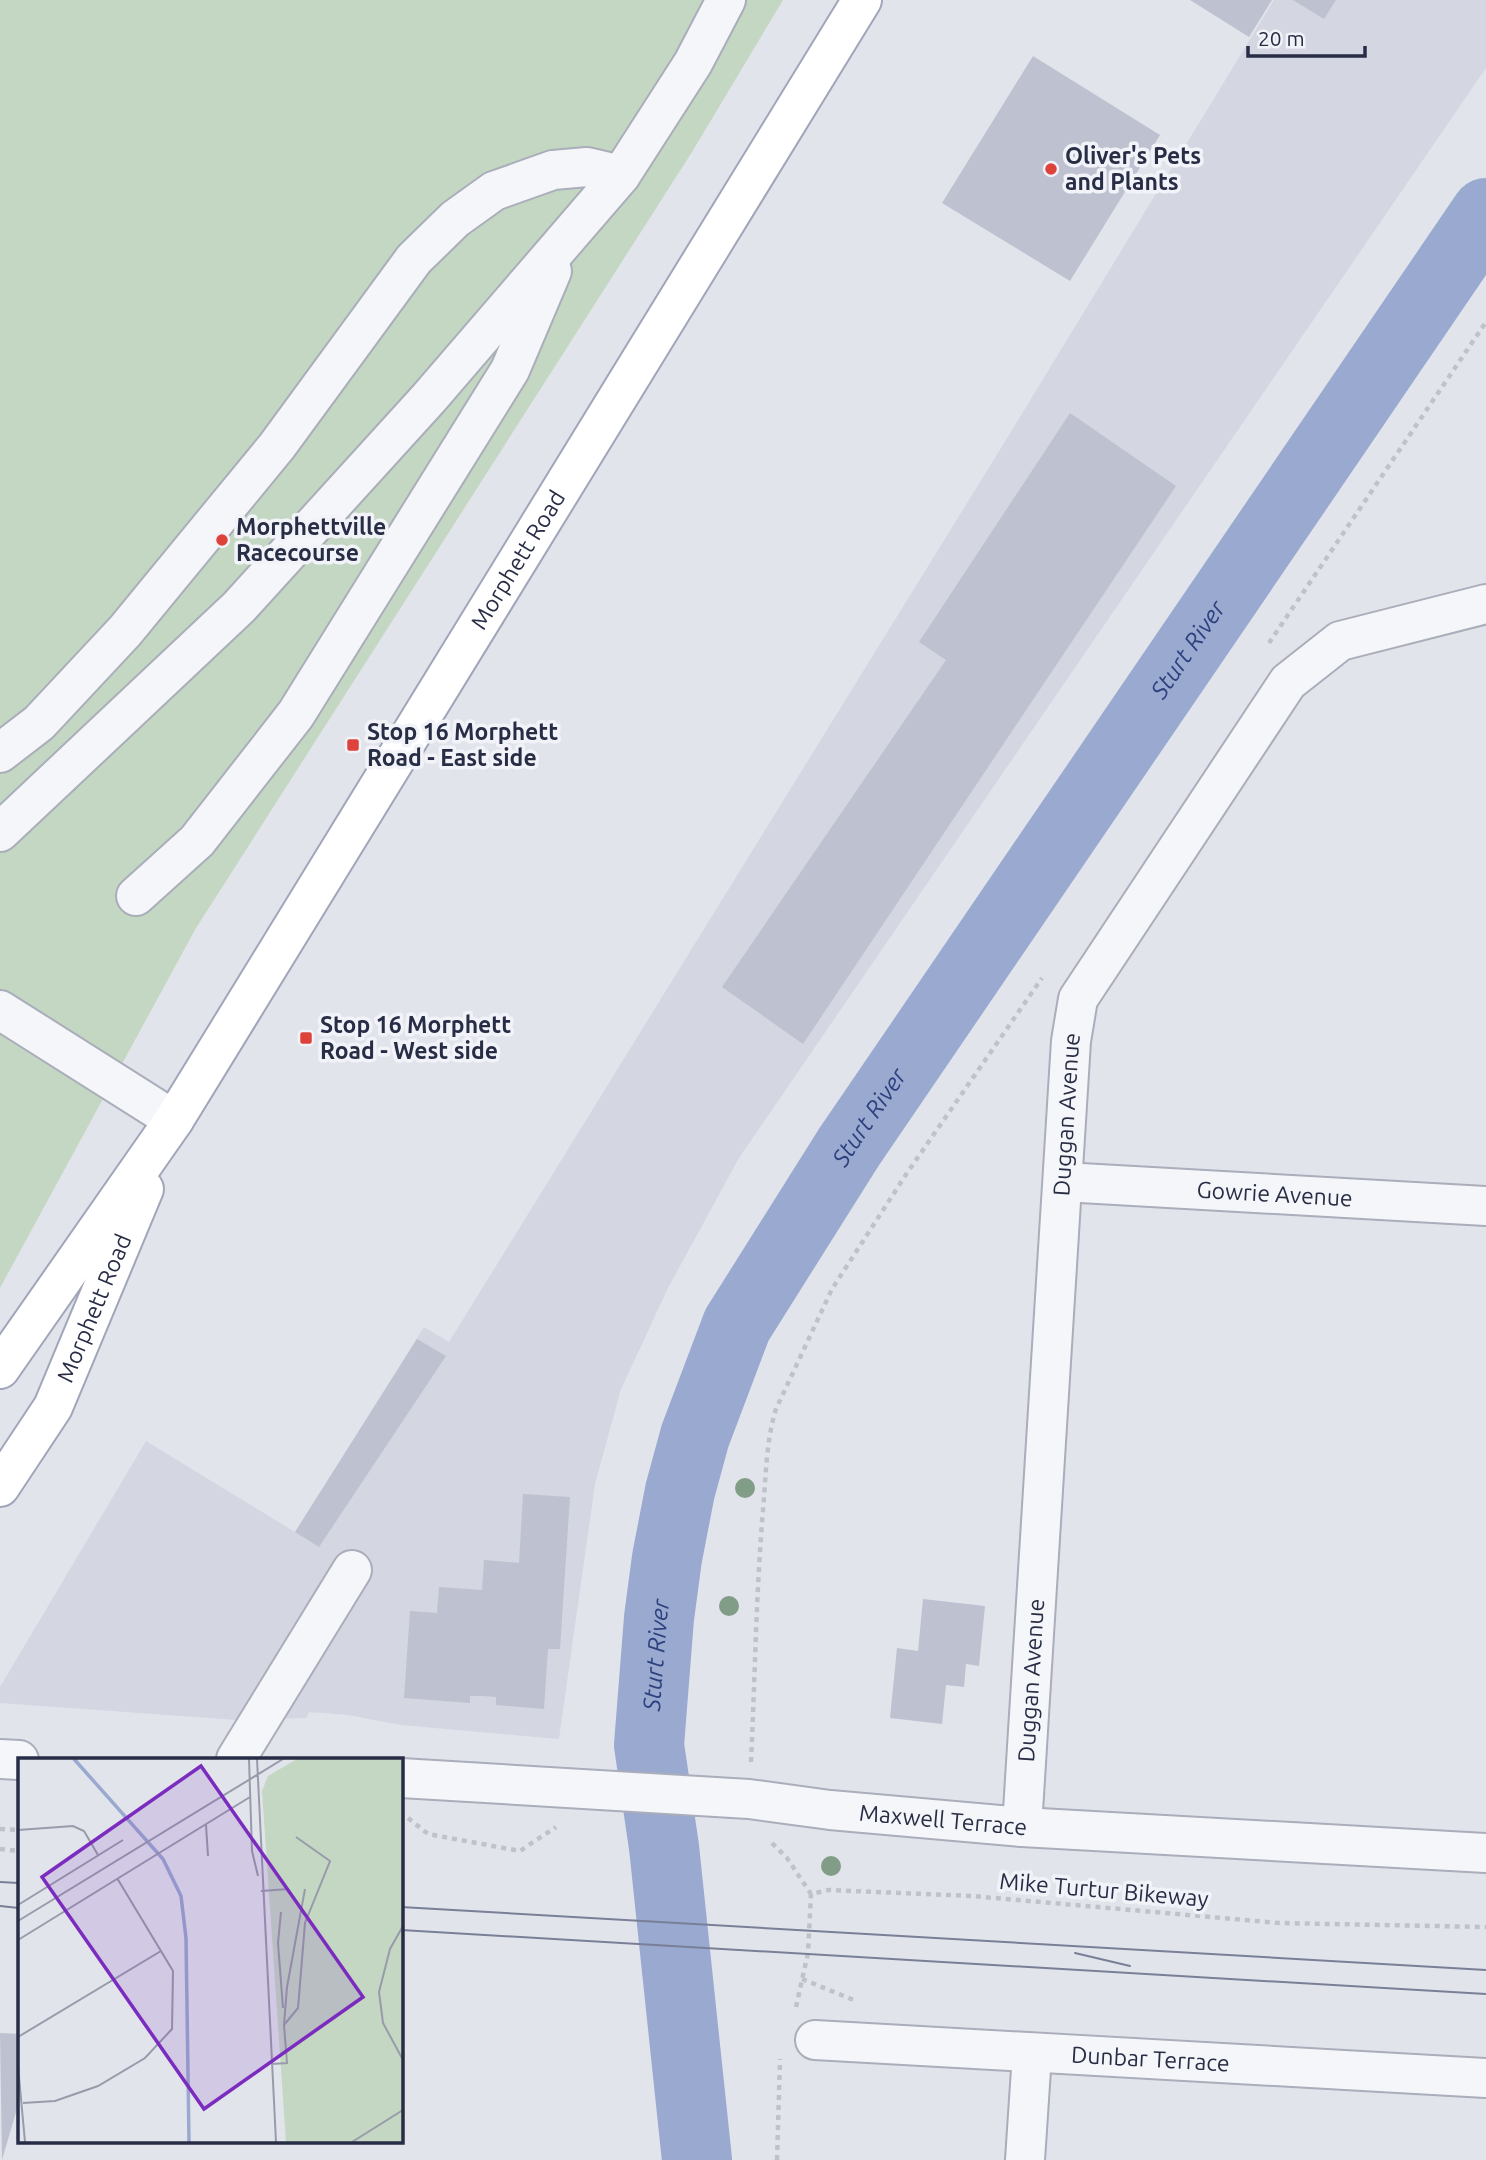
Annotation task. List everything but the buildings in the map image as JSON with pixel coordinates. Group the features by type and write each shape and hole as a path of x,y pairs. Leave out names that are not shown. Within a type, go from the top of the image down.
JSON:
{"main road":[{"name":"Morphett Road","path":"0,1369 174,1120 862,0"},
{"name":"Morphett Road","path":"0,1487 53,1407 174,1120"}],"street":[{"path":"0,832 239,607 429,398 621,175 693,63 726,0"},
{"path":"0,753 39,723 125,631 277,446 414,259 455,219 494,191 553,170 587,167 621,175"},
{"path":"136,896 197,841 296,714 510,370 565,240"},
{"name":"Duggan Avenue","path":"1022,1827 1071,1041 1078,999 1289,682 1340,641 1486,604"},
{"path":"0,1010 174,1120"},
{"name":"Gowrie Avenue","path":"1063,1182 1486,1206"},
{"path":"237,1758 352,1570"},
{"path":"0,1759 18,1760"},
{"name":"Maxwell Terrace","path":"402,1778 749,1799 830,1810 1022,1827 1486,1853"},
{"name":"Dunbar Terrace","path":"803,2035 1032,2054 1486,2078"},
{"path":"1025,2160 1032,2054"}],"path":[{"path":"402,1814 428,1835 520,1851 558,1825"},
{"path":"0,1829 18,1830"},
{"path":"770,1842 787,1858 811,1894 803,2035 780,2055 777,2160"},
{"path":"0,1850 18,1851"},
{"name":"Mike Turtur Bikeway","path":"811,1894 829,1890 972,1896 1279,1923 1486,1927"}],"shaded area":[{"path":"1274,0 1486,0 1486,68 739,1158 668,1288 621,1389 595,1484 559,1739 401,1725 348,1715 309,1712 306,1718 236,1720 0,1703 0,1687 146,1441 295,1532 424,1327 449,1342"}],"green space":[{"name":"Morphettville Racecourse","path":"0,0 783,0 692,152 196,928 0,1288"}],"waterway":[{"name":"Sturt River","path":"697,2160 664,1847 649,1745 659,1618 680,1491 695,1436 737,1325 849,1147 1486,213"}],"tram line":[{"path":"0,1882 18,1883"},
{"path":"0,1906 18,1908"},
{"path":"402,1907 1486,1970"},
{"path":"402,1930 1486,1994"},
{"path":"1075,1953 1130,1966"}],"place":[{"name":"Oliver's Pets and Plants","path":"1051,169"},
{"name":"Morphettville Racecourse","path":"222,540"},
{"name":"Stop 16 Morphett Road - East side","path":"353,745"},
{"name":"Stop 16 Morphett Road - West side","path":"306,1038"}]}
